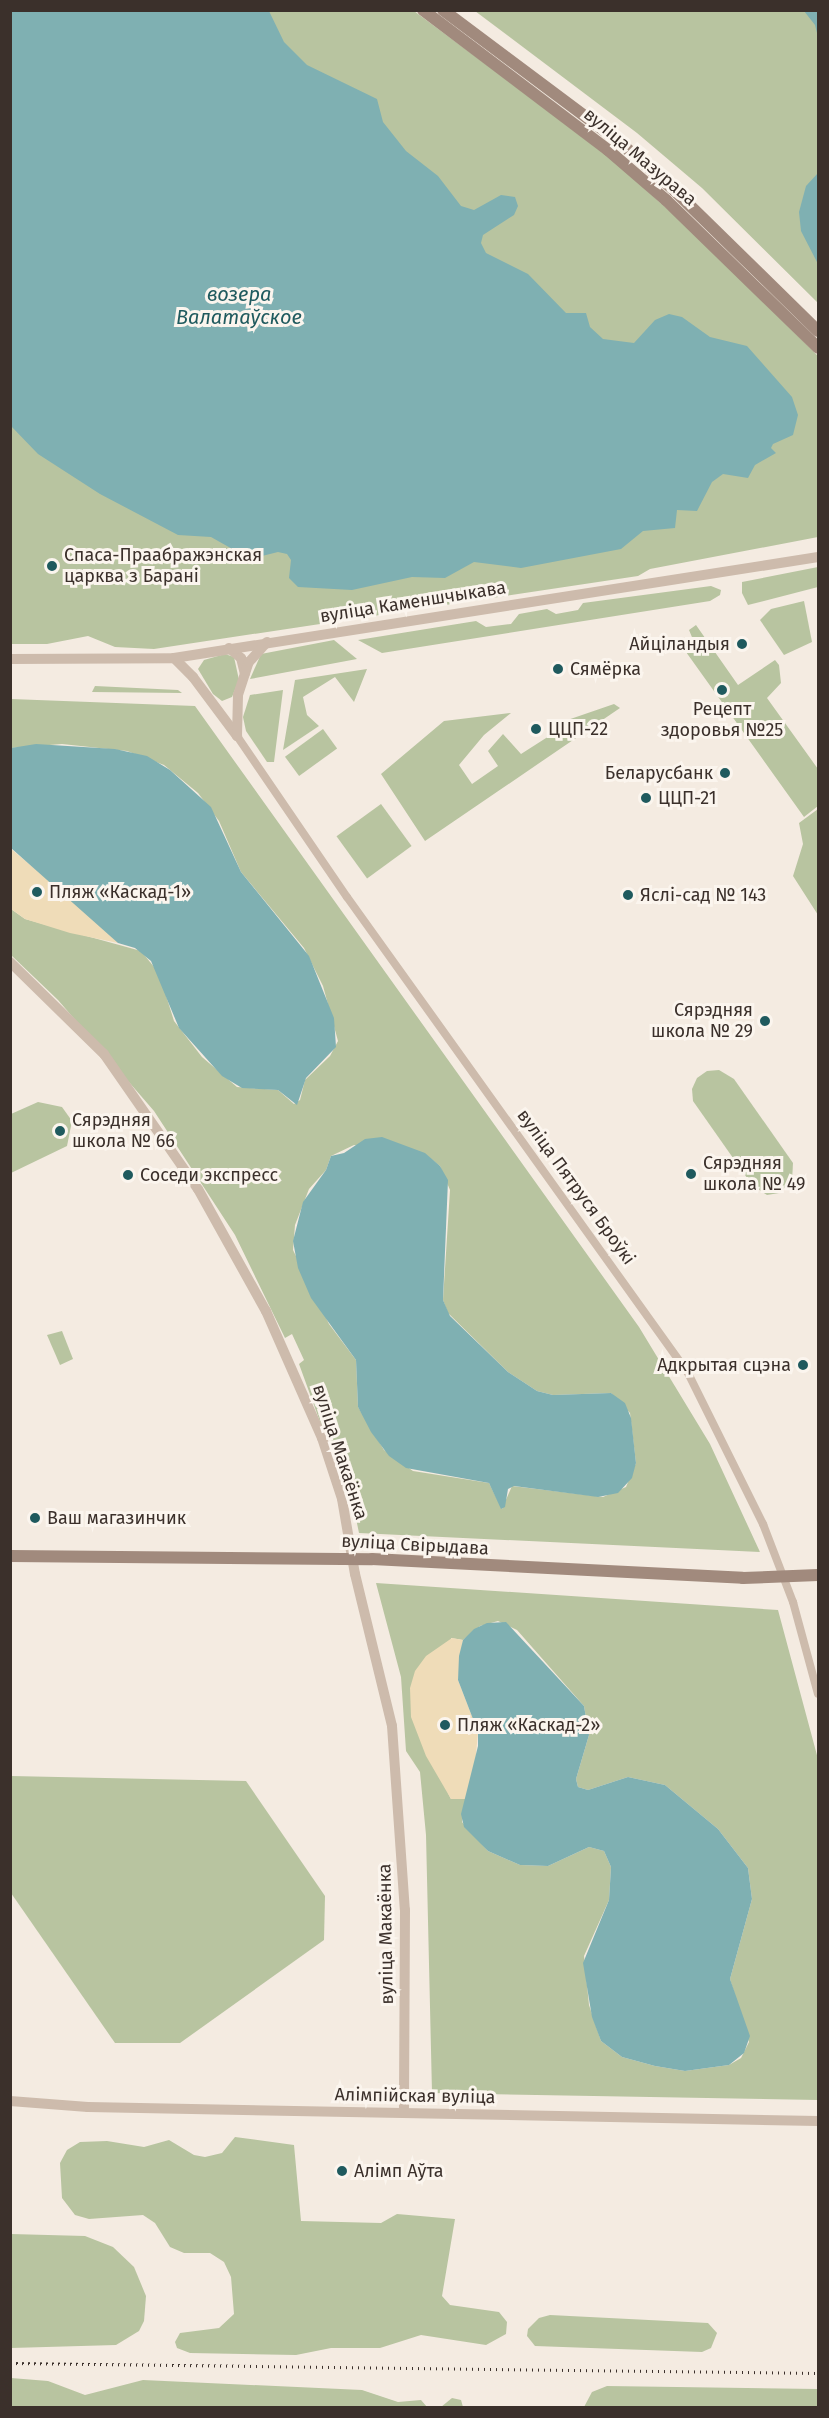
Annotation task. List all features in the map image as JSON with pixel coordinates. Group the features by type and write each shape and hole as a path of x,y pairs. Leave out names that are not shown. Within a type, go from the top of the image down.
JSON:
{"main road":[{"name":"вуліца Мазурава","path":"423,10 608,150 666,200 819,348"},
{"name":"вуліца Мазурава","path":"443,10 617,140 684,199 819,331"},
{"name":"вуліца Свірыдава","path":"10,1556 352,1559 783,1578 819,1575"}],"street":[{"name":"вуліца Каменшчыкава","path":"10,659 174,658 819,557"},
{"path":"237,736 238,695 249,662 267,642"},
{"path":"229,648 241,658 245,676"},
{"path":"193,677 192,667 202,653"},
{"path":"174,658 193,677 237,736"},
{"path":"211,702 225,705 238,695"},
{"name":"вуліца Пятруся Броўкі","path":"237,736 351,903 688,1373 763,1524 783,1578 819,1694"},
{"name":"вуліца Макаёнка","path":"10,962 104,1054 198,1189 243,1264 296,1371 322,1438 342,1499 352,1559 392,1726 405,1910 405,2113"},
{"name":"Алімпійская вуліца","path":"10,2101 88,2107 819,2121"}],"green space":[{"name":"возера Валатаўское","path":"11,11 414,11 605,153 685,225 818,356 818,537 650,569 638,576 154,649 115,647 88,636 47,644 11,644"},
{"path":"475,11 818,11 818,303 702,188 637,133"},
{"path":"818,567 818,587 748,605 742,593 742,582"},
{"path":"711,586 721,590 720,595 710,601 382,653 358,640 476,621 486,627 511,624 519,614 547,609 556,614 578,610 583,603"},
{"path":"804,601 812,642 784,655 760,620 771,609"},
{"path":"696,625 738,685 775,660 779,665 781,683 767,698 818,769 818,806 804,817 686,652 694,642 689,630"},
{"path":"334,640 357,659 250,679 261,654"},
{"path":"225,654 234,657 239,680 232,697 222,701 213,694 198,669 204,660"},
{"path":"367,669 354,702 335,677 303,697 307,715 319,726 283,750 295,680"},
{"path":"95,686 178,690 182,693 92,692"},
{"path":"283,690 274,762 267,762 246,731 243,717 250,695"},
{"path":"11,699 195,706 639,1327 710,1444 760,1552 359,1533 347,1475 337,1447 323,1430 299,1364 304,1360 292,1334 285,1338 235,1235 154,1111 58,1000 11,955 11,909 25,919 141,951 159,973 174,1021 202,1057 237,1087 278,1090 294,1104 300,1100 305,1080 330,1056 338,1041 323,986 304,948 241,872 219,821 198,793 164,765 127,751 62,744 11,748","holes":["354,1145 425,1154 440,1166 450,1190 443,1300 448,1313 508,1372 537,1391 553,1395 611,1393 630,1413 636,1463 626,1487 603,1497 512,1486 502,1509 489,1483 413,1471 384,1450 358,1407 356,1360 329,1324 293,1250 295,1225 309,1189 326,1170 331,1156"]},
{"path":"614,704 620,708 425,841 381,774 444,721 511,713 484,735 459,765 472,784 498,766 488,751 503,734 521,754 557,731 553,725"},
{"path":"323,729 337,748 299,776 285,757"},
{"path":"381,804 412,846 367,878 337,836"},
{"path":"818,809 818,915 793,876 803,844 799,823"},
{"path":"719,1070 734,1079 793,1163 792,1181 779,1193 767,1195 752,1185 693,1101 692,1089 697,1078 707,1071"},
{"path":"38,1102 62,1107 72,1121 67,1146 11,1173 11,1114"},
{"path":"62,1331 73,1359 60,1365 47,1335"},
{"path":"376,1583 778,1610 818,1759 818,2100 432,2093 426,1835 420,1772 406,1751 401,1677","holes":["498,1621 517,1630 584,1706 589,1735 576,1779 578,1787 588,1790 628,1777 665,1785 718,1829 748,1868 752,1899 730,1979 749,2042 741,2058 729,2065 685,2071 655,2066 622,2057 601,2041 589,2005 584,1956 609,1900 611,1867 604,1851 589,1847 548,1866 520,1865 488,1851 462,1822 466,1799 451,1799 448,1793 451,1638 463,1640 480,1626"]},
{"path":"11,1776 246,1781 325,1896 324,1940 180,2043 115,2043 11,1893"},
{"path":"235,2137 294,2145 301,2221 381,2223 397,2214 455,2219 442,2296 450,2305 499,2312 507,2322 506,2334 486,2345 421,2335 380,2348 331,2348 296,2355 190,2353 177,2348 175,2342 180,2333 219,2328 234,2314 231,2277 224,2262 210,2253 184,2253 170,2247 155,2223 143,2215 89,2219 75,2215 62,2198 60,2163 67,2150 80,2142 107,2141 144,2147 169,2140 194,2155 205,2157 222,2153"},
{"path":"11,2234 85,2236 113,2247 134,2267 146,2296 144,2321 139,2331 116,2345 11,2348"},
{"path":"550,2315 708,2323 717,2333 711,2348 702,2352 535,2346 527,2336 528,2329 539,2318"},
{"path":"11,2378 48,2381 85,2395 143,2380 362,2390 398,2402 421,2400 427,2407 11,2407"},
{"path":"607,2386 818,2389 818,2407 584,2407 592,2392"},
{"path":"452,2398 461,2400 463,2407 441,2407"}],"sand":[{"name":"Пляж «Каскад-1»","path":"10,848 99,922 118,943 70,933 25,919 11,909"},
{"name":"Пляж «Каскад-2»","path":"452,1638 463,1640 458,1680 478,1732 475,1765 466,1799 451,1799 426,1756 411,1717 410,1688 415,1671 426,1656"}],"water":[{"name":"возера Валатаўское","path":"10,11 269,11 284,42 307,65 377,99 383,122 406,151 438,176 461,206 474,210 501,195 515,197 518,206 514,215 483,235 481,243 486,253 528,274 566,313 586,313 590,327 603,339 634,343 655,320 669,314 682,317 710,337 747,346 792,397 798,415 793,435 773,444 771,448 776,453 755,465 748,478 723,474 712,482 697,511 677,510 675,528 643,531 621,549 521,568 474,562 445,578 412,577 352,590 298,587 289,578 291,560 287,554 278,552 250,559 211,537 178,535 100,494 38,454 11,426"},
{"path":"804,11 818,11 818,37 815,25"},
{"path":"818,173 818,264 801,231 799,212 806,186"},
{"path":"36,744 115,749 147,756 170,770 211,807 241,872 309,956 334,1018 336,1047 306,1078 297,1105 278,1090 242,1088 222,1076 179,1028 151,961 135,948 118,943 11,848 11,748"},
{"path":"382,1137 425,1153 440,1166 448,1180 443,1300 450,1316 508,1372 537,1391 553,1395 611,1393 625,1403 631,1418 636,1463 632,1478 618,1493 598,1497 514,1486 508,1489 505,1507 501,1509 489,1483 406,1468 389,1456 371,1432 358,1407 356,1360 311,1298 298,1268 293,1241 303,1202 326,1170 331,1156 344,1153 365,1139"},
{"path":"506,1622 584,1706 589,1735 576,1779 578,1787 588,1790 628,1777 665,1785 718,1829 748,1868 752,1899 730,1979 750,2036 744,2053 729,2065 685,2071 655,2066 622,2057 601,2041 592,2017 583,1963 609,1900 611,1867 604,1851 589,1847 548,1866 520,1865 488,1851 464,1827 461,1814 478,1746 478,1732 458,1680 459,1656 463,1640 474,1629 487,1623"}],"railway":[{"path":"10,2363 818,2373"}],"place":[{"name":"Спаса-Праабражэнская царква з Барані","path":"52,566"},
{"name":"Айціландыя","path":"742,644"},
{"name":"Сямёрка","path":"558,669"},
{"name":"Рецепт здоровья №25","path":"722,690"},
{"name":"ЦЦП-22","path":"536,729"},
{"name":"Беларусбанк","path":"725,773"},
{"name":"ЦЦП-21","path":"646,798"},
{"name":"Пляж «Каскад-1»","path":"37,892"},
{"name":"Яслі-сад № 143","path":"628,895"},
{"name":"Сярэдняя школа № 29","path":"765,1021"},
{"name":"Сярэдняя школа № 66","path":"60,1131"},
{"name":"Сярэдняя школа № 49","path":"691,1174"},
{"name":"Соседи экспресс","path":"128,1175"},
{"name":"Адкрытая сцэна","path":"803,1365"},
{"name":"Ваш магазинчик","path":"35,1518"},
{"name":"Пляж «Каскад-2»","path":"445,1725"},
{"name":"Алімп Аўта","path":"342,2171"}]}
